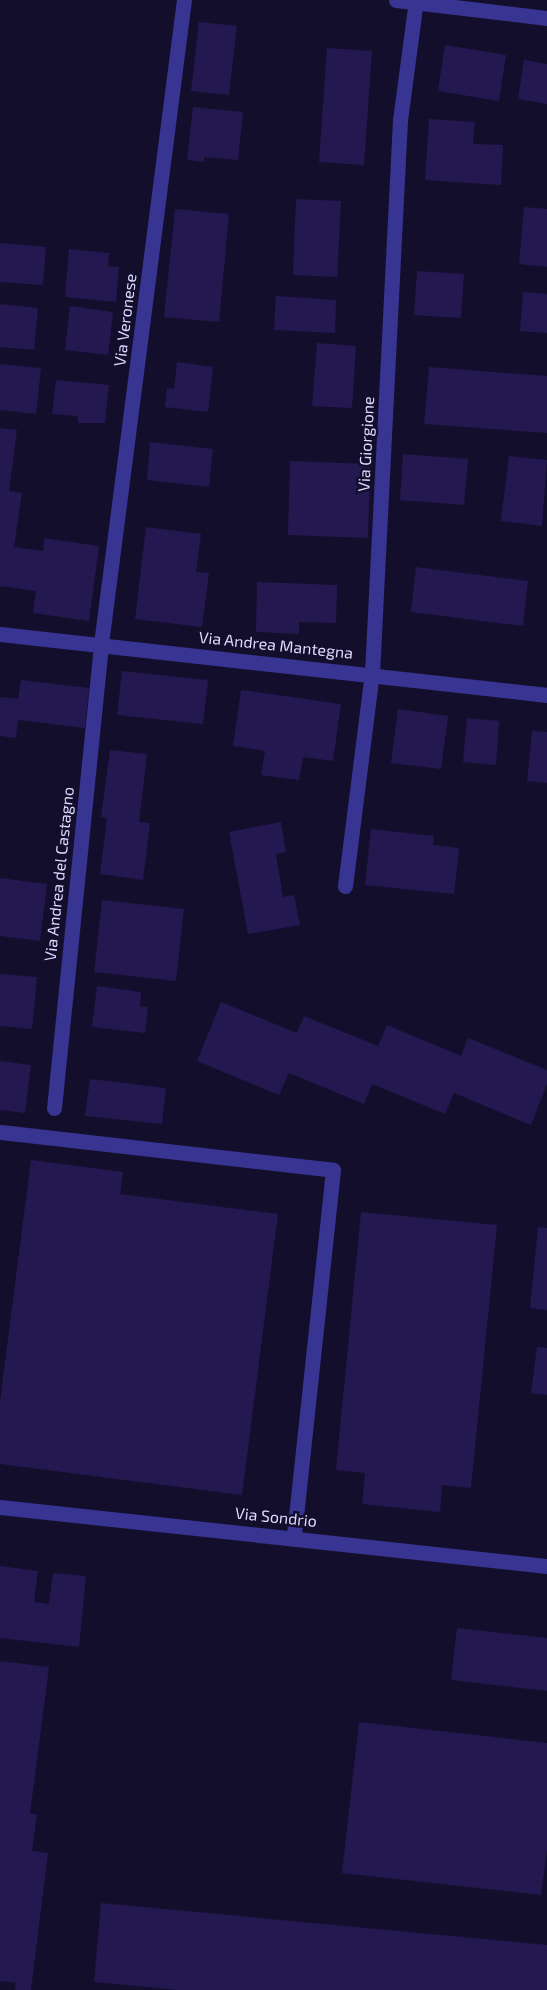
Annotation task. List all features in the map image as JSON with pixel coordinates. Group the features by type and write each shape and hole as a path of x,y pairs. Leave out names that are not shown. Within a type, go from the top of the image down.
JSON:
{"street":[{"name":"Via Veronese","path":"101,644 184,0"},
{"path":"396,0 547,18"},
{"name":"Via Giorgione","path":"345,886 372,674 400,120 416,1"},
{"name":"Via Andrea Mantegna","path":"0,634 547,695"},
{"name":"Via Andrea del Castagno","path":"54,1108 101,644"},
{"path":"1,1132 333,1170 294,1536"},
{"name":"Via Sondrio","path":"0,1507 294,1536 547,1566"}],"building":[{"path":"199,22 237,26 229,95 191,91"},
{"path":"445,45 506,55 499,101 438,91"},
{"path":"327,48 372,51 364,165 319,162"},
{"path":"524,60 547,64 547,104 518,99"},
{"path":"193,107 243,112 238,160 204,157 204,162 187,160"},
{"path":"429,119 475,122 473,144 503,145 501,185 425,180"},
{"path":"296,199 341,201 337,277 293,275"},
{"path":"524,207 547,209 547,267 519,264"},
{"path":"175,209 229,214 219,322 164,317"},
{"path":"0,243 46,247 43,285 0,282"},
{"path":"69,249 109,253 108,266 119,267 116,302 65,297"},
{"path":"417,271 464,274 461,318 414,315"},
{"path":"523,292 547,294 547,333 520,331"},
{"path":"276,296 336,300 335,333 274,330"},
{"path":"0,304 38,308 34,350 0,347"},
{"path":"70,306 113,312 108,355 65,350"},
{"path":"317,343 356,346 352,408 312,406"},
{"path":"177,362 213,367 208,412 165,407 167,388 174,389"},
{"path":"0,364 41,368 36,414 0,410"},
{"path":"429,367 547,376 547,433 424,424"},
{"path":"56,380 109,385 105,423 78,423 78,416 52,414"},
{"path":"0,428 17,430 9,491 22,493 14,547 43,551 44,538 99,546 89,621 33,613 36,591 0,586"},
{"path":"150,442 213,449 209,487 147,480"},
{"path":"403,454 468,459 464,505 400,500"},
{"path":"509,456 547,460 542,526 501,521"},
{"path":"290,461 370,464 368,538 288,535"},
{"path":"146,527 201,534 196,572 209,573 202,627 135,619"},
{"path":"416,567 528,581 523,626 411,612"},
{"path":"257,582 337,585 336,623 299,622 299,634 256,632"},
{"path":"122,671 208,680 203,724 117,715"},
{"path":"21,680 89,688 85,728 18,720 16,738 0,736 0,697 18,699"},
{"path":"241,690 341,704 333,761 303,757 299,780 261,775 265,751 233,746"},
{"path":"398,709 448,716 441,769 391,763"},
{"path":"467,718 499,721 496,765 463,762"},
{"path":"532,731 547,732 547,783 527,781"},
{"path":"110,750 147,754 139,822 150,823 143,880 100,874 107,818 101,817"},
{"path":"281,822 286,852 276,854 283,897 294,895 300,925 248,934 229,832"},
{"path":"371,829 434,836 433,845 459,848 454,894 365,885"},
{"path":"0,878 47,884 40,941 0,936"},
{"path":"102,900 184,909 176,981 94,972"},
{"path":"0,974 37,977 32,1029 0,1026"},
{"path":"97,986 141,992 140,1006 148,1007 145,1033 92,1027"},
{"path":"221,1002 297,1033 304,1016 378,1046 387,1025 461,1056 468,1038 547,1070 547,1084 531,1125 454,1093 445,1114 372,1084 364,1104 289,1073 279,1095 197,1061"},
{"path":"0,1061 31,1065 25,1113 0,1110"},
{"path":"90,1079 166,1088 162,1124 85,1116"},
{"path":"31,1160 123,1172 120,1194 278,1214 242,1495 0,1464 0,1401"},
{"path":"361,1212 497,1225 471,1488 442,1485 440,1512 362,1504 365,1473 336,1470"},
{"path":"538,1227 547,1228 547,1310 530,1308"},
{"path":"537,1347 547,1348 547,1395 531,1393"},
{"path":"0,1566 38,1571 34,1602 49,1604 53,1573 86,1576 79,1647 0,1638"},
{"path":"457,1628 547,1638 547,1691 451,1680"},
{"path":"0,1661 49,1667 30,1814 37,1814 32,1851 48,1853 31,1990 15,1990 16,1983 0,1981"},
{"path":"359,1722 547,1743 547,1850 541,1895 342,1873"},
{"path":"101,1903 547,1945 547,1990 179,1990 94,1982"}]}
